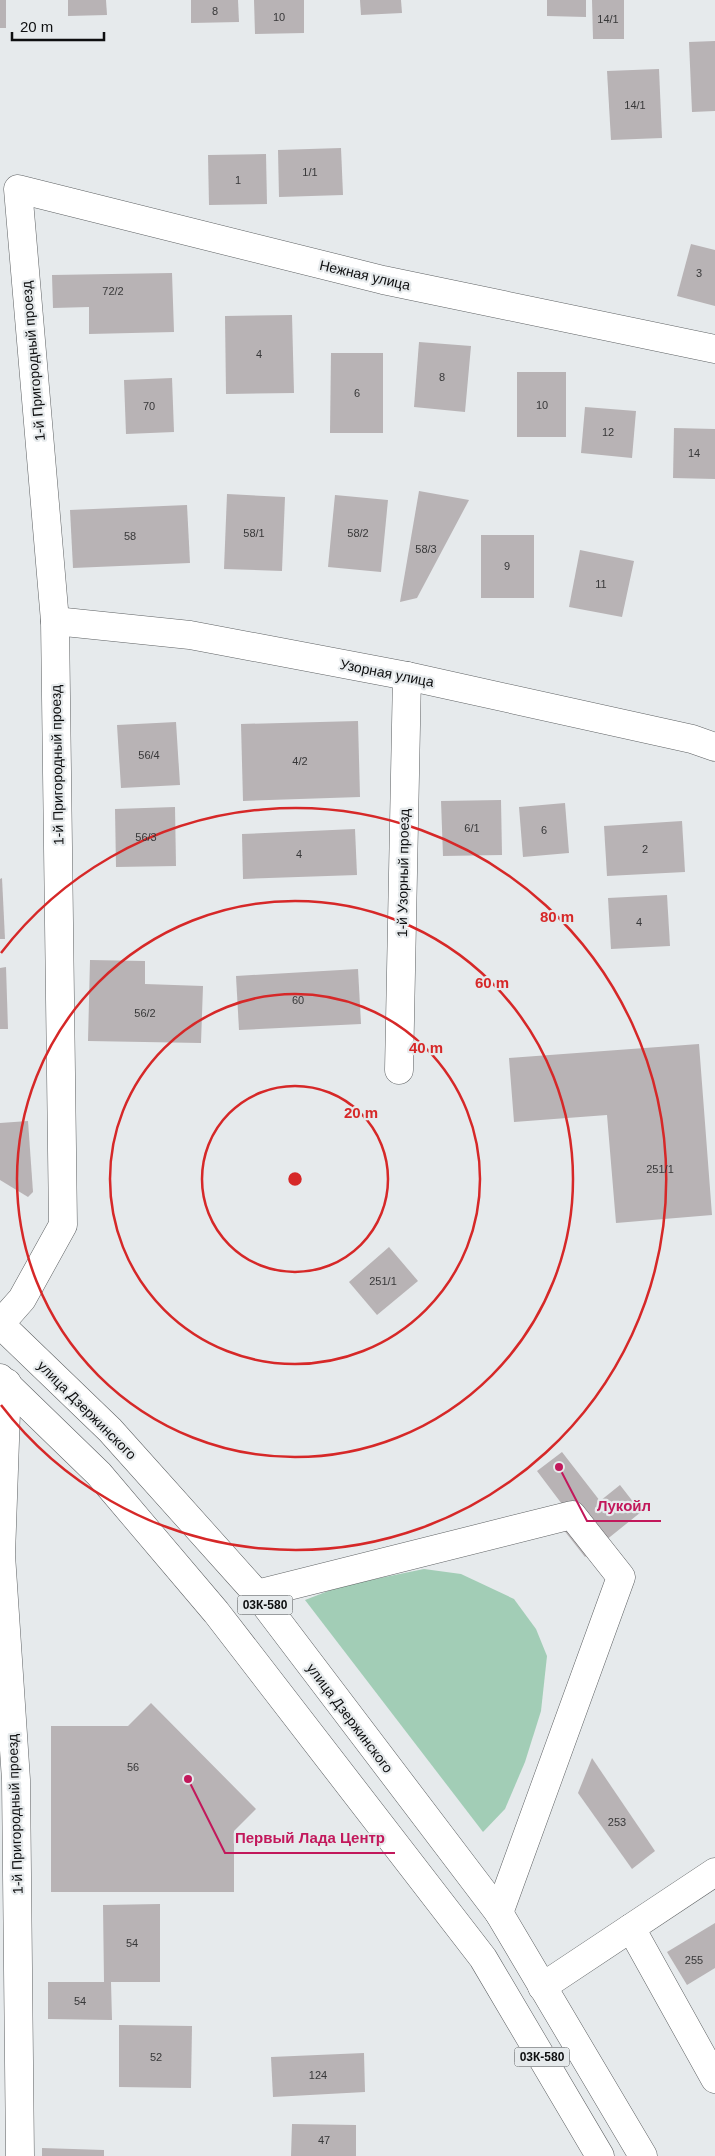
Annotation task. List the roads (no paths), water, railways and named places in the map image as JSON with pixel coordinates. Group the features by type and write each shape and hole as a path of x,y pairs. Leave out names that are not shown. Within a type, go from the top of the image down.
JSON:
{"street":[{"name":"Нежная улица","path":"18,189 383,280 715,349"},
{"name":"1-й Пригородный проезд","path":"0,1324 22,1299 63,1225 55,621 18,189"},
{"name":"Узорная улица","path":"55,621 190,635 407,676 692,739 715,747"},
{"name":"1-й Узорный проезд","path":"399,1070 407,676"},
{"name":"улица Дзержинского","path":"0,1324 110,1430 257,1594 499,1914 643,2156"},
{"name":"1-й Пригородный проезд","path":"3,1380 1,1555 16,1780 20,2156"},
{"name":"03К-580","path":"3,1380 99,1474 216,1612 483,1958 600,2156"},
{"path":"257,1594 572,1515 621,1577 499,1914"},
{"path":"542,1986 715,1872"},
{"path":"631,1928 715,2079"}],"place":[{"name":"Лукойл","path":"559,1467"},
{"name":"Первый Лада Центр","path":"188,1779"}]}
